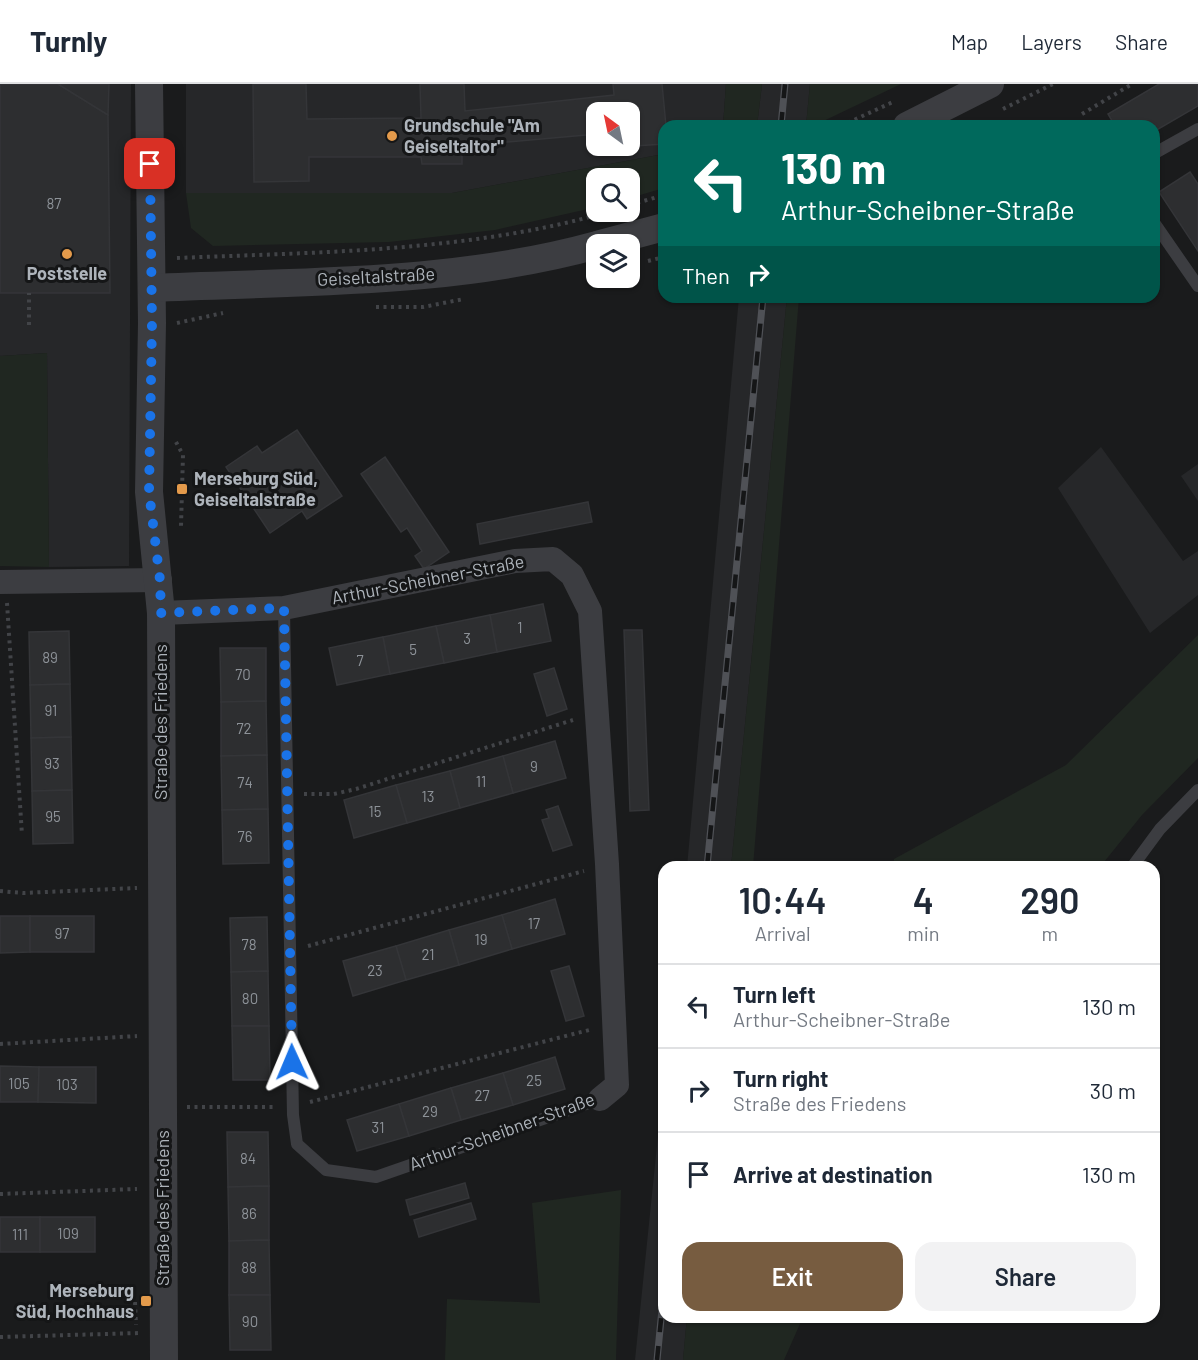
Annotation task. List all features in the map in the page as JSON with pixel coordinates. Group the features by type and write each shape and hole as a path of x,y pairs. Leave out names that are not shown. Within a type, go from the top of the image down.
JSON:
{"street":[{"name":"Straße des Friedens","path":"149,84 152,288 149,492 160,580 161,613 164,1360"},
{"path":"919,120 990,84"},
{"name":"Geiseltalstraße","path":"638,234 658,229"},
{"name":"Geiseltalstraße","path":"152,288 419,277 492,267 586,247"},
{"name":"Arthur-Scheibner-Straße","path":"161,613 284,608 515,561 553,559 572,575 590,611 607,864 617,1085 600,1099"},
{"path":"3,582 160,580"}],"lane":[{"path":"1160,150 1198,129"},
{"path":"1160,231 1198,286"},
{"name":"Arthur-Scheibner-Straße","path":"284,608 293,1107 297,1144 326,1170 376,1177 600,1099"},
{"path":"1136,861 1160,829 1198,790"}],"path":[{"path":"1000,110 1053,84"},
{"path":"1082,114 1132,84"},
{"path":"854,120 900,98"},
{"path":"640,202 658,197"},
{"path":"151,259 422,246 513,233 586,217"},
{"path":"29,293 29,325"},
{"path":"3,582 22,835"},
{"path":"287,795 333,794 356,789 597,713"},
{"path":"290,951 607,864"},
{"path":"0,891 23,893 161,887"},
{"path":"162,1107 293,1107 614,1024"},
{"path":"0,1044 161,1035"},
{"path":"0,1194 162,1188"},
{"path":"0,1337 164,1332"}],"shaded area":[{"path":"0,84 131,84 129,566 49,567 47,353 0,356"},
{"name":"Grundschule \"Am Geiseltaltor\"","path":"186,84 726,84 723,120 658,120 658,155 452,193 186,193"},
{"path":"726,84 762,84 758,120 723,120"},
{"path":"762,84 810,84 807,120 758,120"},
{"path":"810,84 901,84 826,120 807,120"},
{"path":"658,155 658,190 640,195 640,168 588,168"},
{"path":"586,168 586,209 495,230 389,242 213,246 191,228 186,193 452,193"},
{"path":"738,303 786,303 732,861 688,861"},
{"path":"786,303 799,303 753,861 732,861"},
{"path":"47,353 49,567 0,566 0,356"},
{"path":"1101,447 1183,561 1198,551 1198,595 1150,633 1058,488"},
{"path":"1198,464 1198,501 1181,476"},
{"path":"1198,635 1198,758 1142,815 1105,861 894,861 894,859 1066,765"},
{"path":"658,1136 658,1323 686,1323 683,1360 635,1360"},
{"path":"621,1190 616,1360 445,1360 447,1299 540,1303 532,1203"},
{"path":"686,1323 800,1323 784,1360 683,1360"}],"building":[{"path":"0,84 58,84 108,115 110,293 0,293"},
{"path":"58,84 109,84 108,115"},
{"path":"253,84 306,84 307,119 421,118 420,84 464,84 465,111 614,95 613,84 662,84 665,120 658,120 658,144 640,146 640,102 586,102 586,135 462,146 462,164 422,164 421,157 309,157 309,181 254,182"},
{"path":"1159,84 1198,84 1198,106 1160,128 1160,120 1112,120 1108,114"},
{"path":"1190,172 1198,184 1198,251 1160,194"},
{"path":"297,430 342,496 307,519 302,511 270,533 226,467 257,446 262,453"},
{"path":"385,457 449,552 424,569 415,556 422,551 407,528 401,532 361,474"},
{"path":"588,502 592,522 480,544 477,524"},
{"path":"543,604 551,641 497,652 490,615"},
{"path":"490,615 497,652 444,663 436,626"},
{"path":"436,626 444,663 390,674 383,637"},
{"path":"624,630 642,630 649,810 630,811"},
{"path":"69,631 70,684 30,685 29,632"},
{"path":"383,637 390,674 337,685 329,648"},
{"path":"220,648 266,648 266,701 221,702"},
{"path":"554,668 567,709 547,716 534,674"},
{"path":"70,684 71,737 31,738 30,685"},
{"path":"266,701 267,755 221,756 221,702"},
{"path":"71,737 72,790 32,791 31,738"},
{"path":"555,741 566,778 513,793 503,756"},
{"path":"267,755 268,809 222,810 221,756"},
{"path":"503,756 513,793 460,808 450,771"},
{"path":"450,771 460,808 407,823 396,785"},
{"path":"396,785 407,823 354,838 344,800"},
{"path":"72,790 73,843 33,844 32,791"},
{"path":"558,806 572,845 553,851 542,820 549,818 546,810"},
{"path":"268,809 269,863 223,864 222,810"},
{"path":"555,899 565,934 512,949 502,915"},
{"path":"502,915 512,949 459,965 449,930"},
{"path":"0,916 30,916 30,952 0,953"},
{"path":"30,916 94,916 94,952 30,952"},
{"path":"267,917 268,971 231,972 230,918"},
{"path":"449,930 459,965 406,980 396,946"},
{"path":"396,946 406,980 353,996 343,961"},
{"path":"569,966 584,1016 566,1021 551,971"},
{"path":"268,971 269,1026 232,1026 231,972"},
{"path":"232,1026 269,1026 270,1080 233,1080"},
{"path":"555,1057 565,1089 513,1105 503,1073"},
{"path":"0,1066 39,1067 38,1102 0,1102"},
{"path":"39,1067 96,1067 96,1103 38,1102"},
{"path":"503,1073 513,1105 461,1120 451,1088"},
{"path":"451,1088 461,1120 409,1136 399,1104"},
{"path":"399,1104 409,1136 357,1151 347,1120"},
{"path":"227,1132 268,1132 269,1186 228,1187"},
{"path":"465,1183 469,1198 410,1215 406,1200"},
{"path":"269,1186 269,1240 229,1241 228,1187"},
{"path":"471,1203 476,1219 419,1237 414,1220"},
{"path":"0,1217 40,1217 40,1252 0,1252"},
{"path":"40,1217 95,1217 95,1252 40,1252"},
{"path":"269,1240 270,1295 229,1295 229,1241"},
{"path":"229,1295 270,1295 271,1350 230,1350"}],"railway":[{"path":"782,120 785,84"},
{"path":"708,861 762,303"},
{"path":"657,1360 661,1323"}],"place":[{"name":"Grundschule \"Am Geiseltaltor\"","path":"392,136"},
{"name":"Poststelle","path":"67,254"},
{"name":"Merseburg Süd, Geiseltalstraße","path":"182,489"},
{"name":"Merseburg Süd, Hochhaus","path":"146,1301"}],"route":[{"path":"150,164 152,323 149,492 160,580 161,613 284,608 292,1062"}]}
